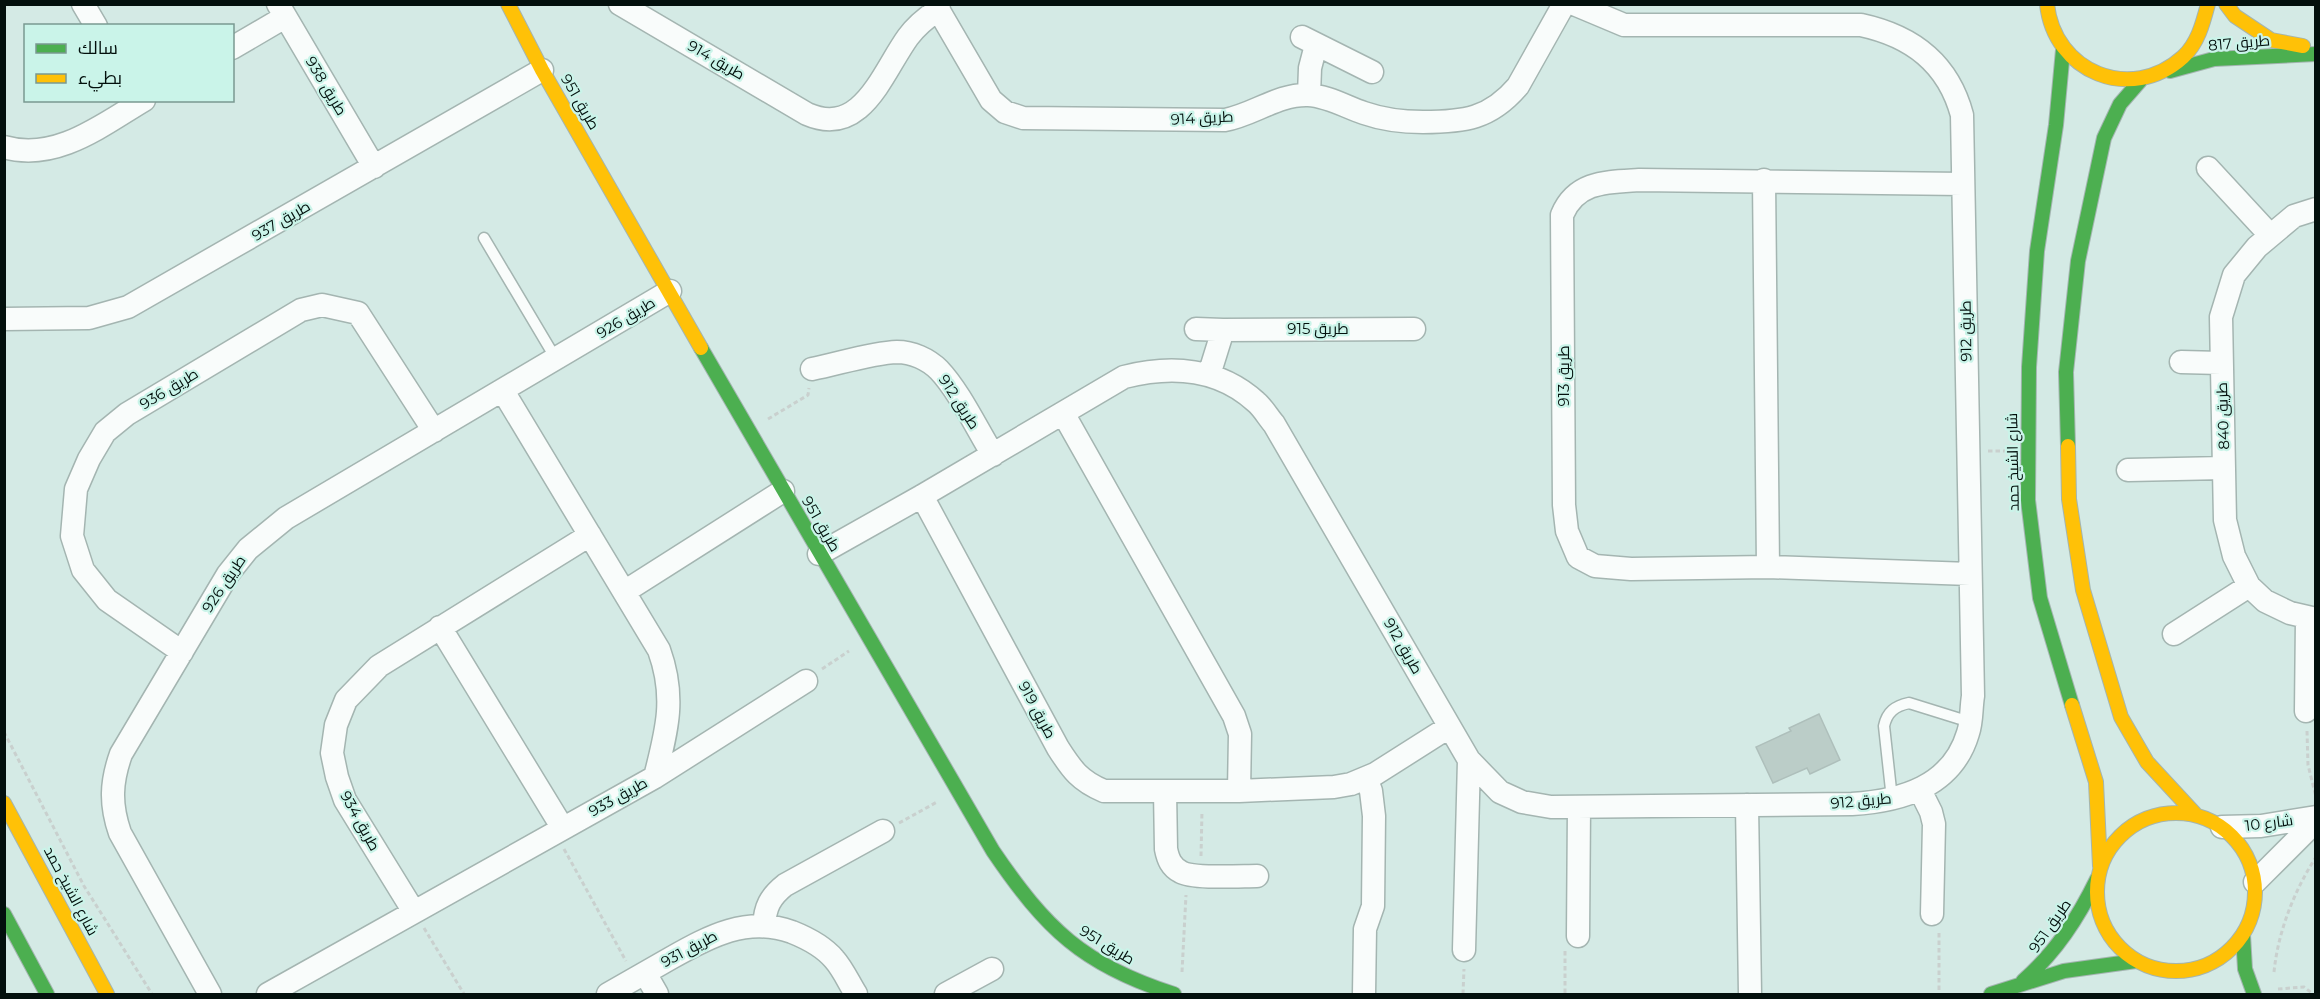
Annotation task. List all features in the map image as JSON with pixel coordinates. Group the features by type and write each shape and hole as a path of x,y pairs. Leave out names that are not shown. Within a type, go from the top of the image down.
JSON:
{"street":[{"path":"83,4 95,24"},
{"name":"طريق 951","path":"508,4 542,70 819,554 957,790 1015,884 1046,921 1076,948 1110,969 1156,989 1178,988"},
{"name":"طريق 914","path":"620,4 807,114 827,120 837,120 856,111 864,104 909,36 937,7 991,100 1005,112 1023,118 1225,120 1242,116 1284,98 1309,95 1322,97 1378,117 1404,122 1454,122 1478,116 1500,104 1518,86 1564,4"},
{"name":"طريق 912","path":"819,554 1124,377 1170,369 1190,370 1209,375 1237,388 1258,403 1274,424 1468,759 1500,792 1522,802 1551,807 1852,804 1892,800 1920,790 1933,781 1954,762 1968,734 1973,696 1962,115 1958,98 1943,71 1918,48 1881,29 1664,15 1624,25 1574,4"},
{"path":"2047,4 2050,26 2063,50 2078,65 2097,76 2118,81 2140,81"},
{"path":"2166,72 2187,55 2202,32 2208,4"},
{"name":"طريق 817","path":"2226,4 2235,16 2271,40 2316,49"},
{"path":"234,47 282,11"},
{"name":"طريق 938","path":"282,11 374,167"},
{"path":"1309,95 1309,41 1372,72"},
{"name":"شارع الشيخ حمد","path":"2063,50 2056,125 2037,251 2029,367 2028,500 2040,598 2096,783 2098,872"},
{"name":"طريق 817","path":"2140,81 2214,60 2316,54"},
{"name":"طريق 937","path":"4,320 89,318 128,307 542,70"},
{"path":"2140,81 2120,104 2103,138 2078,261 2066,372 2069,499 2082,590 2121,717 2147,762 2196,815"},
{"path":"4,147 34,150 56,147 76,140 139,102"},
{"path":"2208,168 2270,236"},
{"path":"1764,180 1768,567"},
{"name":"طريق 913","path":"1963,184 1764,180 1608,182 1576,193 1567,203 1562,215 1564,505 1567,531 1578,557 1595,566 1631,569 1768,567 1971,574"},
{"name":"طريق 840","path":"2311,619 2290,613 2265,601 2249,586 2234,556 2225,520 2221,317 2234,275 2257,247 2294,216 2316,209"},
{"name":"طريق 926","path":"210,994 120,833 111,793 114,773 121,754 228,574 260,537 286,518 670,291"},
{"name":"طريق 936","path":"182,652 107,600 83,570 72,536 76,489 89,459 105,432 127,414 301,310 322,305 358,313 434,431"},
{"name":"طريق 915","path":"1196,329 1414,329"},
{"path":"1209,375 1223,330"},
{"name":"طريق 912","path":"812,369 898,352 912,354 926,360 947,380 993,455"},
{"path":"2181,362 2221,363"},
{"name":"طريق 933","path":"268,994 655,777 667,730 670,698 659,650 503,391"},
{"path":"1063,413 1234,716 1240,734 1239,791"},
{"path":"2128,470 2224,468"},
{"path":"624,592 783,491"},
{"name":"طريق 919","path":"922,496 1058,748 1075,773 1088,784 1104,791 1239,791 1334,787 1366,778 1449,727"},
{"name":"طريق 934","path":"414,912 345,800 337,777 332,753 336,725 346,700 378,666 590,535"},
{"path":"2174,634 2249,586"},
{"path":"2306,711 2311,619"},
{"path":"440,627 558,830"},
{"path":"655,777 806,681"},
{"path":"1464,950 1468,759"},
{"path":"1364,994 1365,929 1373,906 1374,816 1372,797 1366,778"},
{"path":"1920,790 1934,824 1932,914"},
{"path":"1165,791 1167,856 1174,868 1194,875 1257,876"},
{"name":"شارع الشيخ حمد","path":"4,803 107,994"},
{"path":"1747,805 1750,994"},
{"path":"1578,936 1579,807"},
{"path":"2139,963 2165,971 2187,971 2219,958 2228,952 2243,935 2254,910 2255,882 2249,861 2238,842 2222,827 2196,815 2173,813 2149,817 2128,828 2117,839 2098,872 2100,919 2114,944 2139,963 2178,988"},
{"name":"شارع 10","path":"2222,827 2261,826 2316,819"},
{"name":"شارع 10","path":"2255,882 2316,819"},
{"path":"764,926 765,910 772,896 785,885 883,831"},
{"name":"طريق 951","path":"2019,984 2042,966 2073,925 2098,872"},
{"path":"4,914 47,994"},
{"name":"طريق 931","path":"608,994 707,937 744,926 783,929 803,936 820,946 835,960 856,994"},
{"path":"2243,935 2245,969 2254,994"},
{"name":"طريق 951","path":"1991,994 2019,984 2090,966 2139,963"},
{"path":"946,994 992,969"},
{"path":"640,976 657,994"}],"lane":[{"path":"484,238 556,359"},
{"path":"1892,800 1884,726 1886,717 1892,710 1909,703 1970,722"}],"path":[{"path":"749,431 808,395 812,369"},
{"path":"806,681 868,638"},
{"path":"2306,711 2308,765 2316,797"},
{"path":"4,732 84,886 152,994"},
{"path":"883,831 957,790"},
{"path":"1178,988 1203,791"},
{"path":"558,830 640,976"},
{"path":"2273,978 2292,902 2304,875 2316,857"},
{"path":"414,912 464,994"},
{"path":"1932,914 1939,927 1939,994"},
{"path":"1566,994 1566,936 1578,936"},
{"path":"1463,994 1464,950"},
{"path":"2277,994 2275,990 2289,987 2304,987 2313,994"}],"building":[{"path":"1819,714 1840,760 1810,774 1807,768 1773,783 1756,747 1791,731 1789,728"}],"traffic: fast":[{"path":"2063,50 2056,125 2037,251 2029,367 2028,500 2040,598 2072,705"},
{"path":"2170,71 2214,59 2316,54"},
{"path":"2068,446 2066,372 2078,261 2104,138 2120,104 2140,81"},
{"path":"701,348 993,851 1012,878 1050,923 1091,957 1142,983 1174,994"},
{"path":"2023,981 2046,958 2065,934 2097,879"},
{"path":"4,914 47,994"},
{"path":"2243,935 2245,969 2254,994"},
{"path":"1991,994 2064,971 2136,961"}],"traffic: slow":[{"path":"508,4 542,70 701,348"},
{"path":"2047,4 2053,28 2064,48 2079,63 2098,74 2119,79 2141,78 2163,71 2183,57 2196,39 2208,4"},
{"path":"2226,4 2235,16 2271,40 2303,46"},
{"path":"2068,446 2069,499 2083,590 2121,717 2147,762 2196,815"},
{"path":"2072,705 2096,782 2100,866"},
{"path":"4,803 107,994"},
{"path":"2176,813 2191,814 2206,819 2220,826 2232,836 2242,848 2249,862 2254,877 2255,892 2254,907 2249,922 2242,936 2232,948 2220,958 2206,965 2191,970 2176,971 2161,970 2146,965 2132,958 2120,948 2110,936 2103,922 2098,907 2097,892 2098,877 2103,862 2110,848 2120,836 2132,826 2146,819 2161,814 2176,813"}]}
